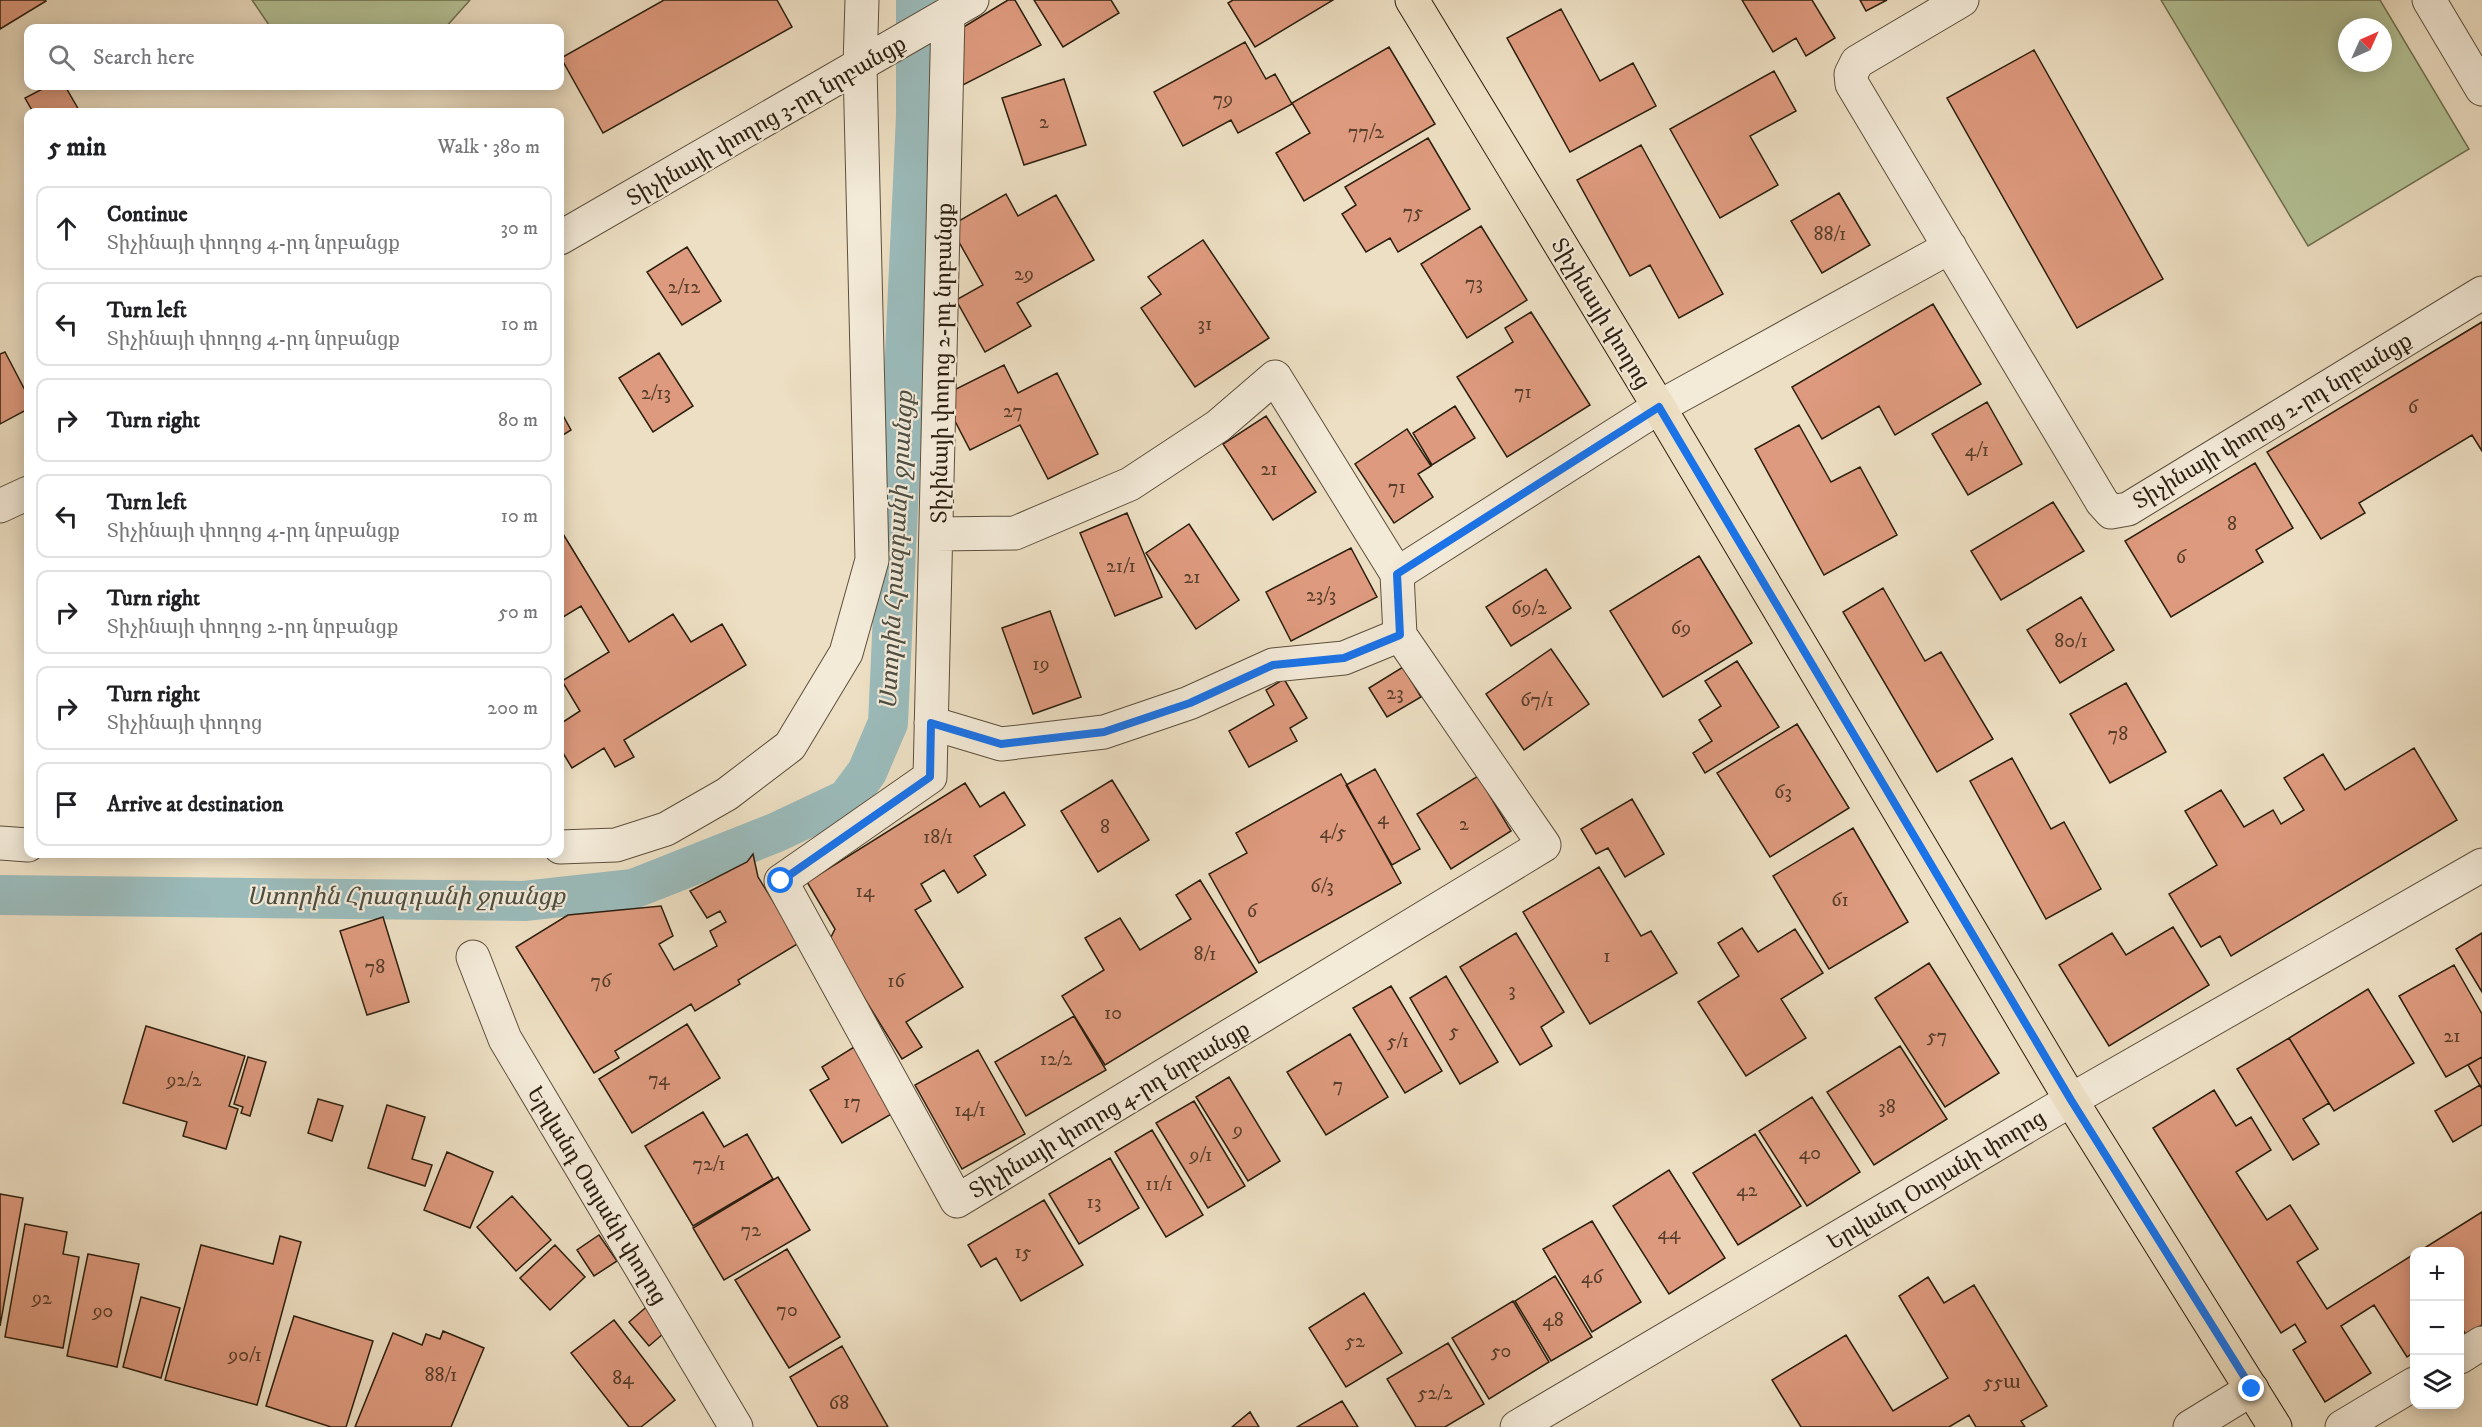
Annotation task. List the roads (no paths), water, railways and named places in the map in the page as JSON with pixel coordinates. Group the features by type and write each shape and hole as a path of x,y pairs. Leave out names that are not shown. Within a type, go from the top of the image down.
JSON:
{"main road":[{"name":"Տիչինայի փողոց","path":"1412,0 1659,407 2071,1100 2275,1427"}],"street":[{"path":"564,847 616,845 666,829 727,794 790,746 846,653 872,560 860,66 862,0"},
{"name":"Տիչինայի փողոց 2-րդ նրբանցք","path":"1962,0 1857,62 1851,74 1852,84 2102,502 2112,512 2128,509 2482,293"},
{"path":"2429,0 2482,89"},
{"name":"Տիչինայի փողոց 3-րդ նրբանցք","path":"564,236 960,7"},
{"name":"Տիչինայի փողոց 2-րդ նրբանցք","path":"960,7 936,534 1015,533 1130,484 1218,426 1275,377 1397,574"},
{"path":"931,723 1001,744 1104,732 1190,703 1273,665 1344,658 1400,635 1397,574 1659,407 1950,247"},
{"path":"0,506 24,496"},
{"name":"Տիչինայի փողոց 4-րդ նրբանցք","path":"936,534 930,777 781,881 957,1201 1544,845 1400,635"},
{"path":"0,843 24,845"},
{"name":"Երվանդ Օտյանի փողոց","path":"1517,1427 2071,1100 2482,865"},
{"name":"Երվանդ Օտյանի փողոց","path":"473,957 506,1039 736,1427"},
{"path":"2463,1355 2482,1343"},
{"path":"2342,1427 2410,1387"},
{"path":"2190,1427 2252,1389"}],"waterway":[{"name":"Ստորին Հրազդանի ջրանցք","path":"0,895 524,901 633,889 777,832 847,799 867,772 888,723 916,116 916,0"}]}
